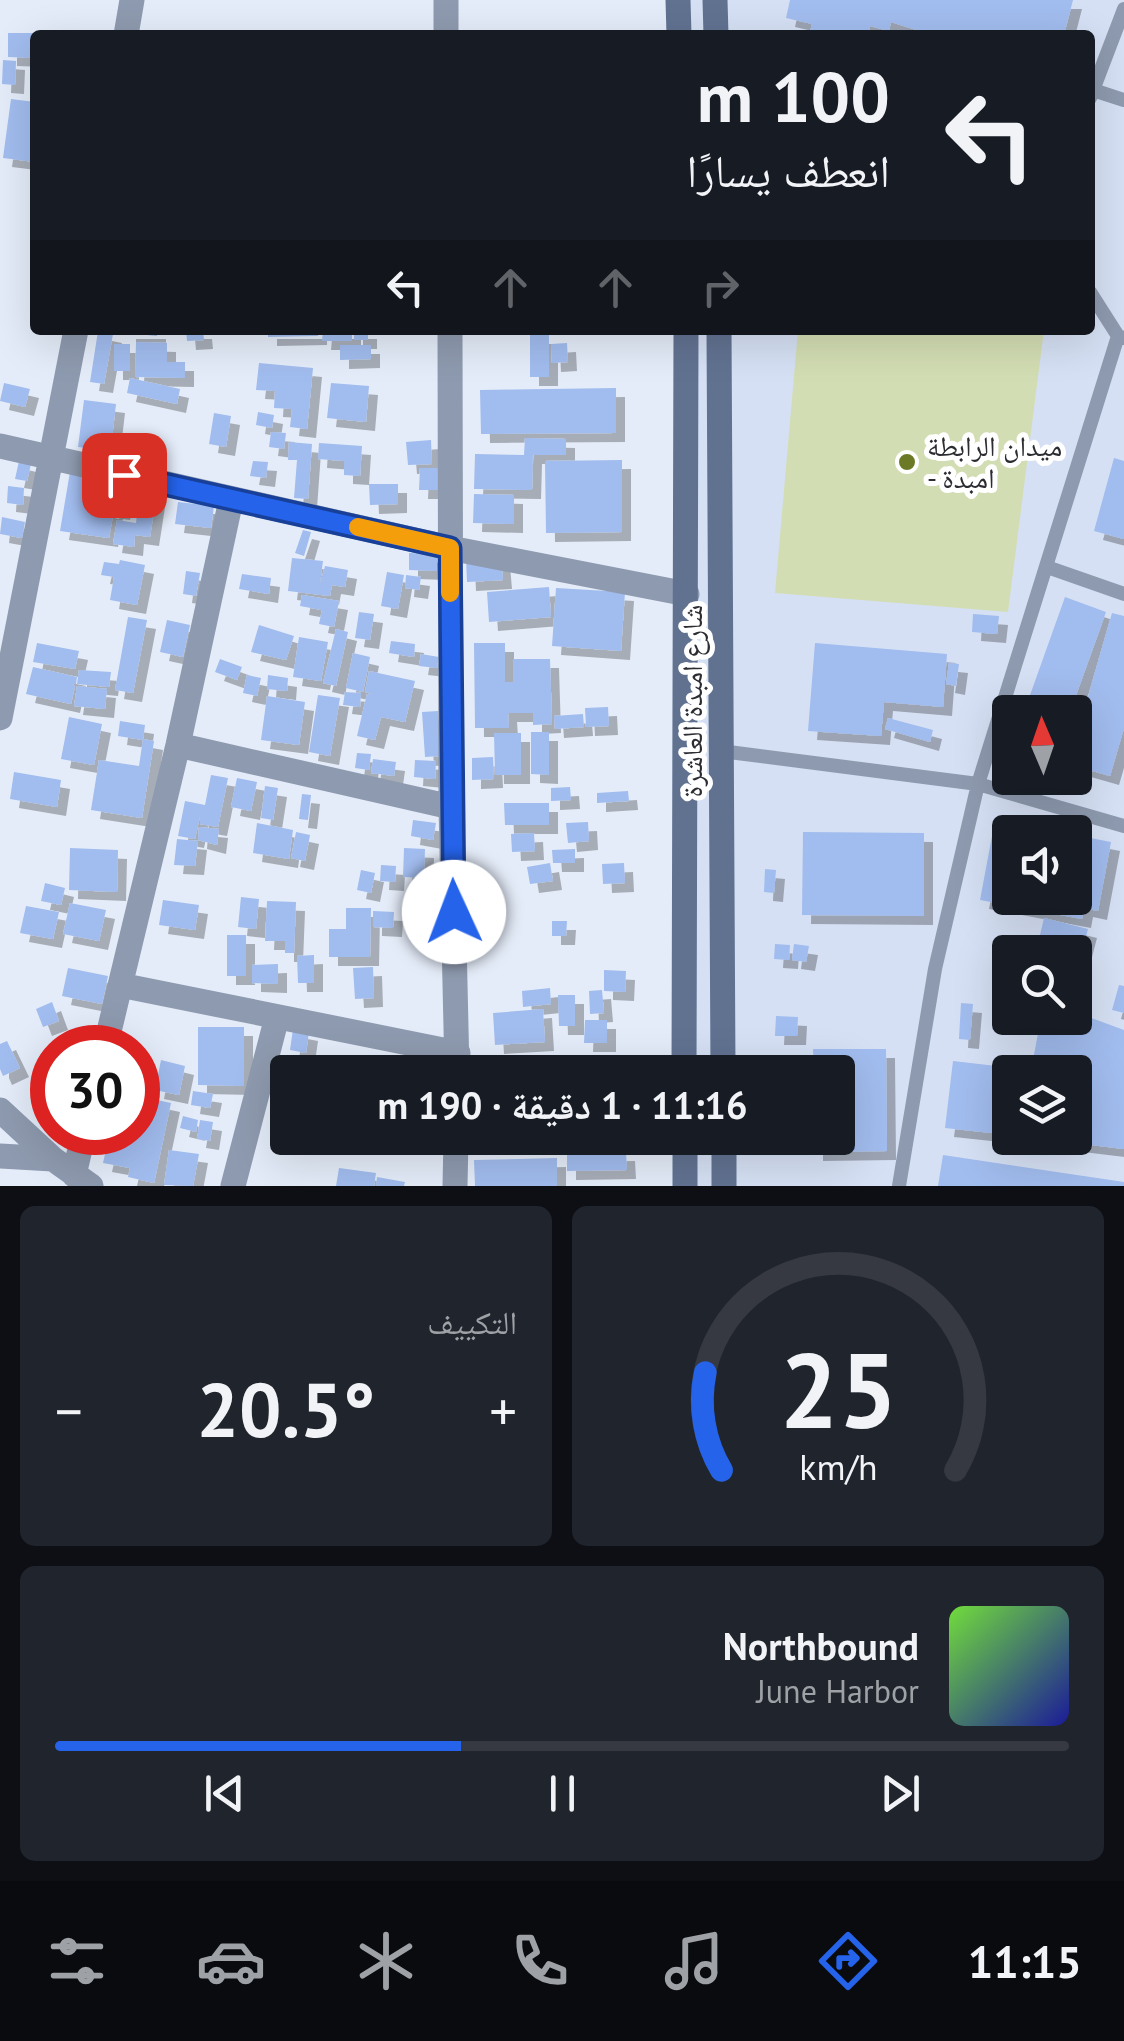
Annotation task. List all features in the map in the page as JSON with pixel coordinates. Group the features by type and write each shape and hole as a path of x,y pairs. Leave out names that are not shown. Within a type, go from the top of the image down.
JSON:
{"main road":[{"path":"678,0 679,30"},
{"path":"715,0 716,30"},
{"name":"شارع امبدة العاشرة","path":"684,1055 686,335"},
{"name":"شارع امبدة العاشرة","path":"719,335 723,1055"},
{"path":"684,1155 685,1186"},
{"path":"724,1155 724,1186"}],"street":[{"path":"127,30 132,0"},
{"path":"446,0 446,30"},
{"path":"0,718 8,633 52,459 75,335"},
{"path":"450,335 451,807 458,1055"},
{"path":"0,446 450,548 687,594"},
{"path":"110,1025 178,745 231,500"},
{"path":"178,745 451,807"},
{"path":"120,985 277,1017 427,1055"},
{"path":"233,1186 277,1017"},
{"path":"0,1110 82,1180"},
{"path":"82,1180 83,1155"},
{"path":"455,1186 456,1155"},
{"path":"0,1156 53,1159"}],"lane":[{"path":"1095,84 1124,9"},
{"path":"1095,95 1124,100"},
{"path":"899,1186 934,969 978,784 1121,337 1095,299"},
{"path":"1048,566 1124,594"},
{"path":"721,751 978,784 1124,826"}],"shaded area":[{"path":"686,0 1124,0 1124,1186 695,1186 694,1155 855,1155 855,1055 694,1055 688,335 1095,335 1095,30 686,30"}],"green space":[{"name":"ميدان الرابطة - امبدة","path":"798,335 1043,335 1008,612 775,593"}],"building":[{"path":"790,0 1073,0 1065,30 916,30 891,22 889,30 870,26 869,30 810,30 812,24 786,18"},
{"path":"8,33 30,33 30,58 8,57"},
{"path":"3,60 16,61 15,85 2,84"},
{"path":"11,99 30,101 30,161 3,158"},
{"path":"97,335 113,335 104,384 90,382"},
{"path":"186,335 204,335 204,340 187,341"},
{"path":"268,335 318,335 318,336"},
{"path":"323,335 352,335 352,341 322,341"},
{"path":"354,335 368,335 368,340 354,340"},
{"path":"530,335 549,335 549,377 530,377"},
{"path":"136,342 167,343 167,362 185,362 185,378 135,377"},
{"path":"567,343 568,362 552,363 551,344"},
{"path":"114,344 130,344 130,371 114,371"},
{"path":"340,345 371,345 371,359 340,360"},
{"path":"259,363 313,368 307,429 290,427 292,409 274,408 275,391 256,390"},
{"path":"130,378 180,389 177,404 127,393"},
{"path":"4,383 30,389 25,407 0,401"},
{"path":"331,383 369,386 366,422 327,418"},
{"path":"616,388 616,433 481,434 480,390"},
{"path":"84,400 116,404 112,438 95,436 94,449 78,447"},
{"path":"258,412 274,415 272,428 256,425"},
{"path":"214,413 231,416 226,447 209,444"},
{"path":"271,432 286,433 284,449 269,447"},
{"path":"525,438 566,439 566,455 533,455 532,490 474,489 475,454 524,455"},
{"path":"431,440 432,464 408,465 406,442"},
{"path":"289,442 312,444 308,499 294,498 297,460 288,460"},
{"path":"319,443 362,446 360,476 344,475 344,461 318,459"},
{"path":"1114,458 1124,461 1124,539 1094,531"},
{"path":"622,460 622,532 546,533 545,461"},
{"path":"19,461 31,464 27,481 15,479"},
{"path":"253,461 268,462 266,478 250,476"},
{"path":"420,468 438,468 438,490 419,490"},
{"path":"70,472 106,478 101,508 110,510 116,484 128,487 121,511 114,510 109,538 60,531"},
{"path":"369,484 398,484 398,504 370,505"},
{"path":"8,486 24,488 23,505 7,503"},
{"path":"140,490 157,492 150,537 135,535 134,547 113,544 117,520 136,523"},
{"path":"474,494 514,495 514,524 473,523"},
{"path":"178,502 214,506 211,528 175,524"},
{"path":"2,517 25,522 22,538 0,534"},
{"path":"303,530 311,532 304,556 295,553"},
{"path":"409,553 437,554 437,571 409,570"},
{"path":"501,557 503,580 467,582 466,559"},
{"path":"292,558 323,561 320,584 325,566 348,570 345,587 332,585 330,596 288,591"},
{"path":"120,560 145,565 137,605 110,600 114,577 101,575 104,562 119,564"},
{"path":"186,571 200,573 196,596 183,594"},
{"path":"387,572 404,575 398,609 381,606"},
{"path":"242,574 271,578 269,594 239,589"},
{"path":"406,575 421,577 419,590 405,588"},
{"path":"549,587 551,617 489,622 487,592"},
{"path":"556,588 625,592 621,651 552,646"},
{"path":"302,595 339,601 334,627 319,624 322,610 300,606"},
{"path":"1065,597 1106,612 1076,695 1030,695"},
{"path":"359,612 374,614 370,640 355,638"},
{"path":"1112,613 1124,616 1124,728 1110,776 1092,771 1092,695 1088,695"},
{"path":"973,614 999,616 997,634 972,632"},
{"path":"128,617 147,620 133,693 115,690"},
{"path":"167,620 190,625 183,657 160,652"},
{"path":"259,625 294,636 286,660 251,652"},
{"path":"336,629 348,632 336,686 323,683"},
{"path":"299,637 328,642 321,681 293,677"},
{"path":"391,641 415,644 414,657 389,653"},
{"path":"37,643 79,651 75,669 33,662"},
{"path":"474,643 505,643 505,682 513,682 513,659 550,659 552,724 533,725 533,713 508,713 509,728 475,728"},
{"path":"815,643 947,654 943,707 884,702 881,736 808,731"},
{"path":"353,653 370,657 363,692 346,688"},
{"path":"421,654 439,657 437,668 419,666"},
{"path":"220,659 242,667 237,680 215,672"},
{"path":"949,663 959,664 956,686 946,684"},
{"path":"33,667 77,677 76,684 72,684 75,686 71,704 26,694"},
{"path":"79,670 111,672 109,687 77,684"},
{"path":"369,671 415,681 405,722 381,717 375,740 357,736 367,694 372,694 365,692"},
{"path":"247,675 261,678 257,696 243,693"},
{"path":"268,675 288,678 287,691 267,689"},
{"path":"77,686 107,689 105,709 74,706"},
{"path":"345,692 361,693 360,707 343,705"},
{"path":"318,695 340,698 330,756 309,752"},
{"path":"267,696 305,702 299,745 261,740"},
{"path":"608,707 609,726 586,727 585,708"},
{"path":"438,711 441,756 425,757 422,712"},
{"path":"583,714 584,727 555,729 554,716"},
{"path":"69,717 102,724 94,765 61,759"},
{"path":"888,718 933,730 930,742 885,729"},
{"path":"120,721 145,725 143,740 118,736"},
{"path":"531,732 549,732 549,775 531,774"},
{"path":"494,733 521,733 521,775 495,775"},
{"path":"143,739 154,741 142,818 91,810 99,760 139,766"},
{"path":"357,753 371,754 369,770 355,768"},
{"path":"493,757 494,779 472,780 472,758"},
{"path":"373,759 396,762 394,776 371,773"},
{"path":"415,760 436,761 435,779 414,777"},
{"path":"14,772 61,780 57,807 10,799"},
{"path":"211,775 228,778 218,827 200,824 200,816 195,839 178,836 185,801 205,805"},
{"path":"237,778 257,782 251,811 231,807"},
{"path":"265,786 278,788 273,820 261,818"},
{"path":"570,787 571,800 551,801 551,788"},
{"path":"628,791 629,801 597,803 597,793"},
{"path":"302,794 311,795 308,820 299,819"},
{"path":"504,803 549,803 549,825 505,825"},
{"path":"413,820 436,823 433,840 411,836"},
{"path":"588,822 589,841 568,843 566,823"},
{"path":"257,823 293,830 289,859 253,853"},
{"path":"199,827 219,829 217,845 198,840"},
{"path":"296,832 310,835 305,861 291,858"},
{"path":"803,832 924,833 924,916 802,915"},
{"path":"534,833 535,851 512,852 511,834"},
{"path":"992,836 992,902 980,900"},
{"path":"1092,838 1111,842 1098,911 1092,910"},
{"path":"177,839 198,841 195,866 174,865"},
{"path":"70,848 118,850 117,892 69,890"},
{"path":"404,848 425,849 424,878 403,877"},
{"path":"575,849 575,863 553,863 552,850"},
{"path":"550,863 553,881 530,884 527,867"},
{"path":"624,863 625,883 603,884 602,864"},
{"path":"381,865 396,866 395,882 380,881"},
{"path":"765,869 776,870 774,893 764,892"},
{"path":"361,870 375,873 371,893 357,890"},
{"path":"413,879 436,879 436,916 413,916"},
{"path":"45,883 65,888 61,905 41,901"},
{"path":"241,897 259,899 256,929 238,927"},
{"path":"163,900 199,905 195,930 159,925"},
{"path":"267,901 296,902 294,953 285,953 285,941 265,941"},
{"path":"70,903 106,910 99,941 63,934"},
{"path":"26,906 59,912 53,939 20,933"},
{"path":"346,908 371,908 370,957 329,957 329,929 346,929"},
{"path":"373,911 394,912 393,928 373,927"},
{"path":"1044,918 1088,929 1086,935 1040,935"},
{"path":"552,921 567,921 566,936 552,936"},
{"path":"227,935 246,935 246,976 227,976"},
{"path":"775,944 790,945 789,960 774,959"},
{"path":"794,944 809,946 806,962 792,960"},
{"path":"314,955 314,983 298,983 297,956"},
{"path":"278,964 278,984 252,983 252,965"},
{"path":"373,967 374,998 355,999 353,968"},
{"path":"68,968 108,976 102,1004 62,996"},
{"path":"604,970 626,971 625,992 604,991"},
{"path":"1119,985 1124,986 1124,1013 1112,1010"},
{"path":"550,988 551,1004 523,1007 522,991"},
{"path":"602,990 604,1013 590,1014 589,991"},
{"path":"558,995 575,995 575,1026 559,1026"},
{"path":"52,1002 59,1021 42,1025 36,1009"},
{"path":"961,1003 973,1004 970,1040 959,1039"},
{"path":"543,1009 545,1042 495,1045 493,1013"},
{"path":"776,1016 798,1017 797,1036 775,1036"},
{"path":"1092,1018 1124,1030 1124,1149 1092,1145 1092,1055 1034,1055 1038,1035 1092,1035"},
{"path":"585,1020 607,1020 607,1043 584,1043"},
{"path":"198,1027 244,1027 244,1086 198,1085"},
{"path":"293,1029 309,1032 306,1053 290,1050"},
{"path":"7,1041 20,1068 3,1076 0,1044"},
{"path":"813,1049 886,1049 887,1151 855,1151 855,1055 813,1055"},
{"path":"161,1060 185,1066 179,1095 160,1091"},
{"path":"953,1061 992,1066 992,1133 945,1128"},
{"path":"193,1091 213,1094 210,1108 191,1105"},
{"path":"160,1101 171,1103 160,1155"},
{"path":"183,1116 198,1120 196,1132 180,1128"},
{"path":"200,1120 213,1122 210,1141 197,1139"},
{"path":"169,1150 199,1154 193,1186 164,1185"},
{"path":"105,1155 160,1155 154,1183 128,1177 130,1168 103,1163"},
{"path":"567,1155 626,1155 627,1170 567,1171"},
{"path":"943,1155 1124,1182 1124,1186 938,1186"},
{"path":"557,1158 557,1186 475,1186 474,1160"},
{"path":"339,1168 376,1173 374,1186 336,1186"},
{"path":"377,1177 405,1182 404,1186 376,1186"}],"slow traffic":[{"path":"358,527 450,548 450,593"}],"place":[{"name":"ميدان الرابطة - امبدة","path":"907,462"}],"route":[{"path":"124,475 450,548 454,912"}]}
